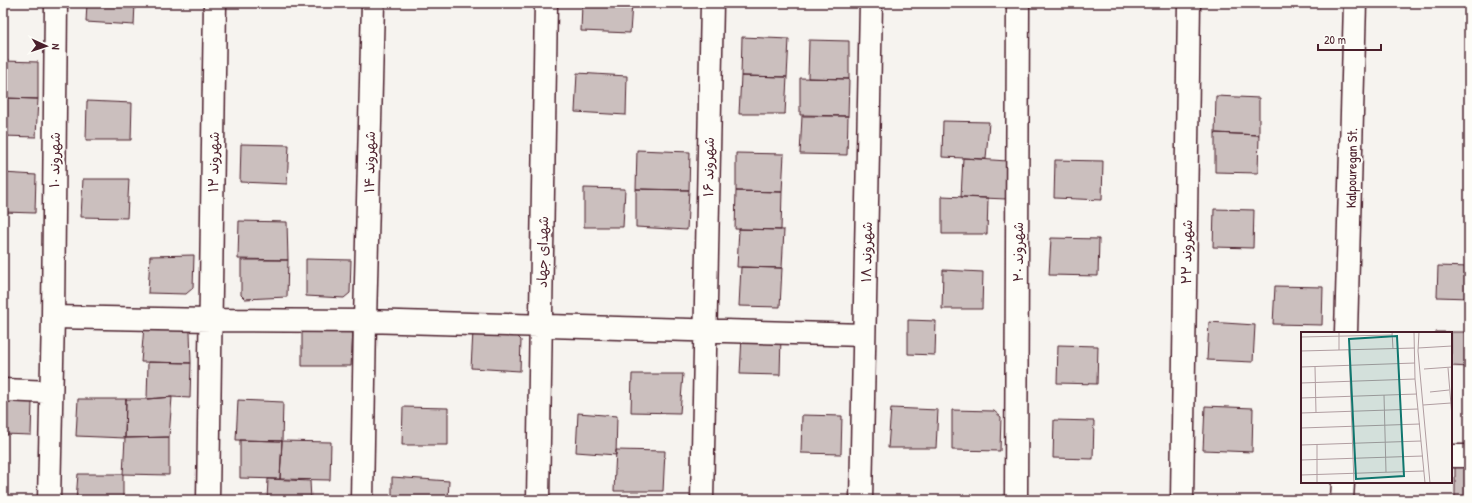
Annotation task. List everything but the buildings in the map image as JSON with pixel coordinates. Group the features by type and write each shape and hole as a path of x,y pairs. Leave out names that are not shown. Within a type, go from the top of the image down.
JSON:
{"street":[{"name":"شهروند ۱۰","path":"49,500 53,318 56,3"},
{"name":"شهروند ۱۲","path":"208,500 215,3"},
{"name":"شهروند ۱۴","path":"362,500 373,3"},
{"name":"شهدای جهاد","path":"538,500 546,3"},
{"name":"شهروند ۱۶","path":"702,500 712,3"},
{"name":"شهروند ۱۸","path":"861,500 871,3"},
{"name":"شهروند ۲۰","path":"1016,500 1018,3"},
{"name":"شهروند ۲۲","path":"1182,500 1190,3"},
{"name":"Kalpouregan St.","path":"1346,332 1355,3"},
{"path":"53,318 365,321 864,335"},
{"path":"3,390 51,392"},
{"path":"1452,456 1469,456"},
{"path":"1342,500 1343,483"}]}
